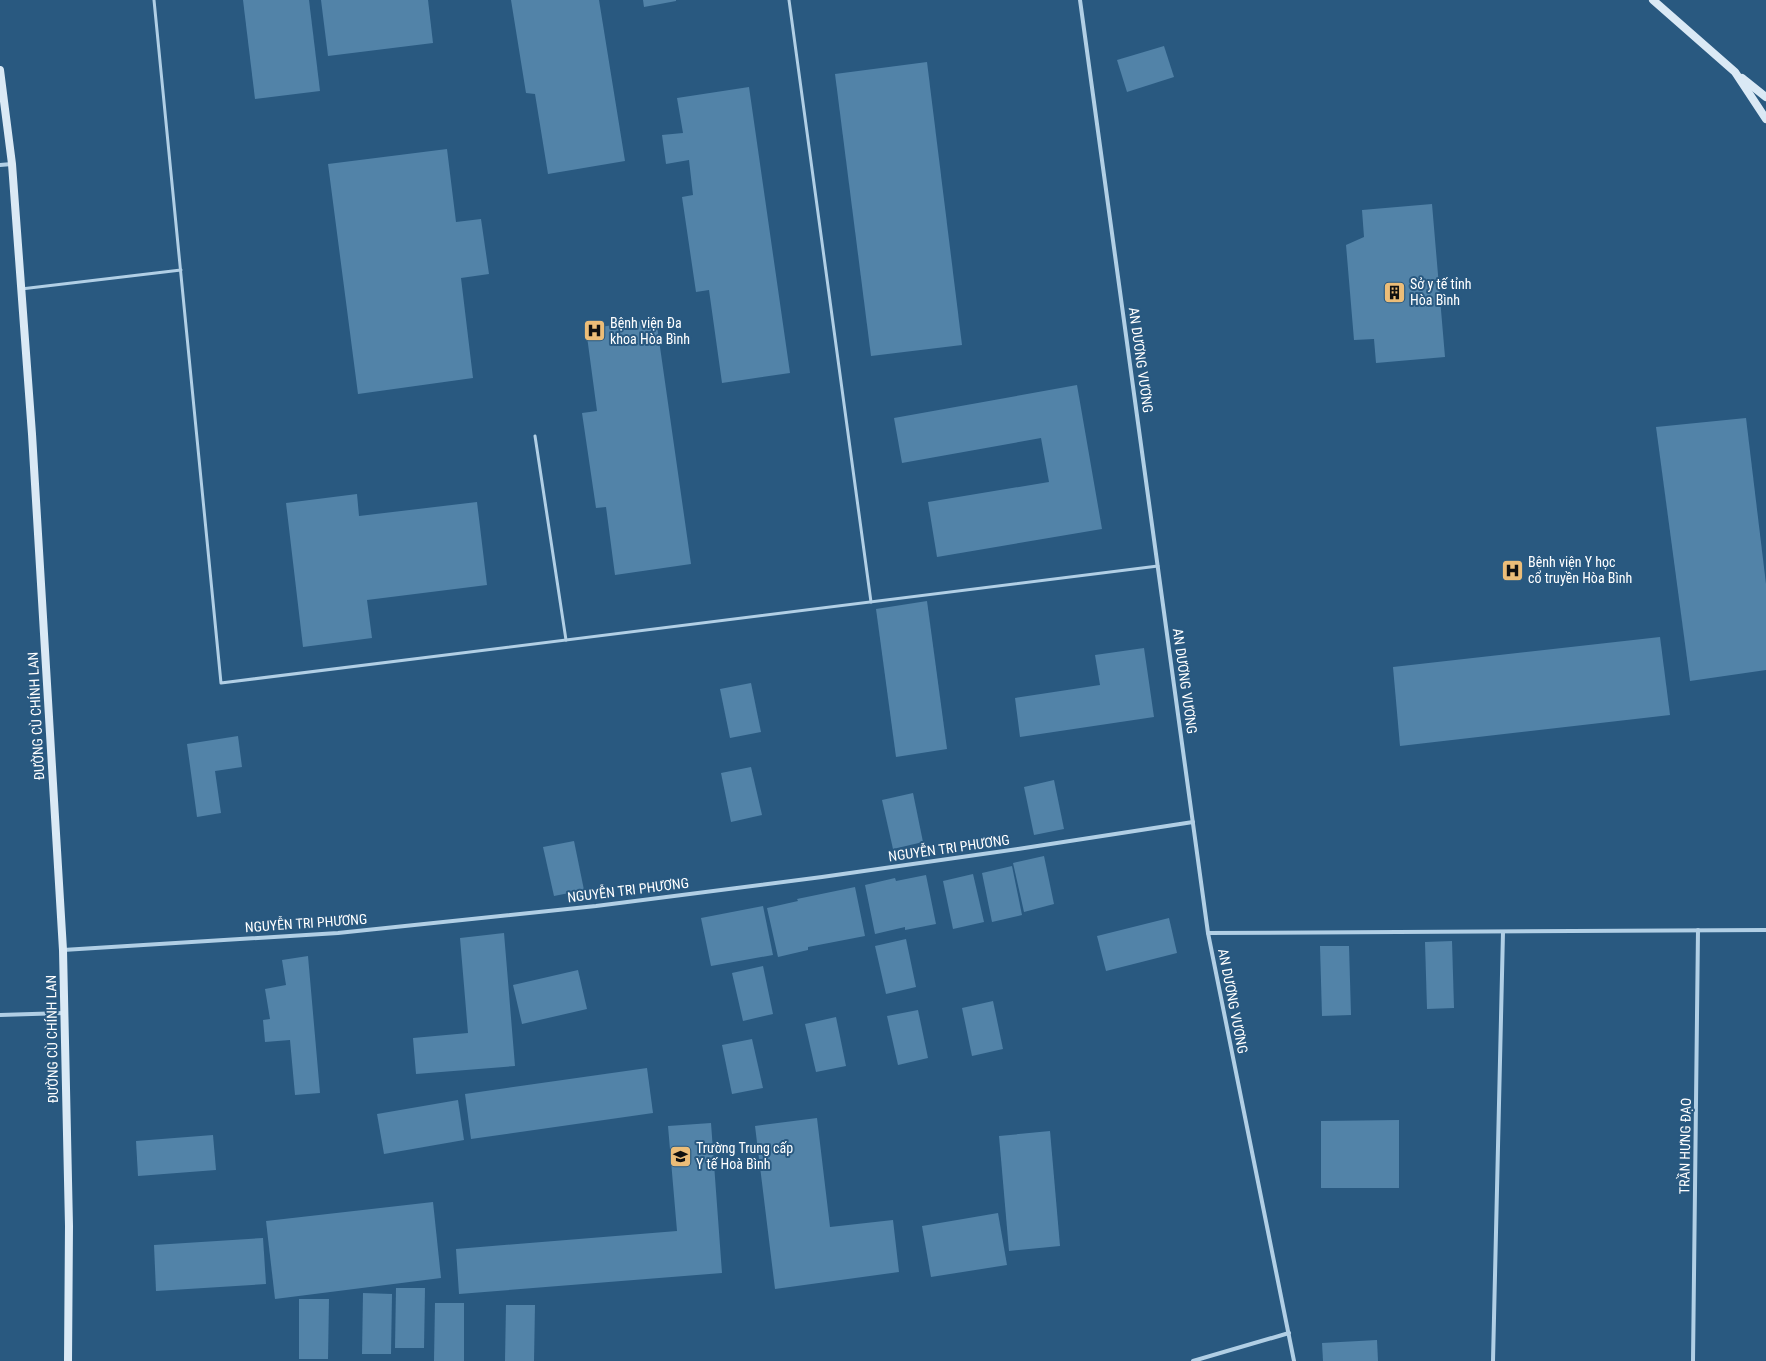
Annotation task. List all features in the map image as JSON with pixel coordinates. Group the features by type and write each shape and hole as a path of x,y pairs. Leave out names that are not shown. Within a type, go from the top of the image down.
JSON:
{"main road":[{"path":"1653,0 1766,98"},
{"name":"ĐƯỜNG CÙ CHÍNH LAN","path":"0,70 12,164 32,434 63,950 69,1226 68,1361"},
{"path":"1735,72 1766,119"}],"street":[{"name":"AN DƯƠNG VƯƠNG","path":"1080,0 1208,933 1294,1361"},
{"path":"0,165 12,164"},
{"name":"NGUYỄN TRI PHƯƠNG","path":"63,950 338,933 588,906 822,877 1193,822"},
{"name":"TRẦN HƯNG ĐẠO","path":"1693,1361 1698,930"},
{"path":"1208,933 1766,930"},
{"path":"1493,1361 1503,932"},
{"path":"0,1015 64,1013"},
{"path":"1193,1361 1289,1333"}],"lane":[{"path":"154,0 221,683 1158,566"},
{"path":"789,0 871,602"},
{"path":"21,289 180,270"},
{"path":"535,436 566,640"}],"building":[{"path":"243,0 309,0 320,91 255,99"},
{"path":"321,0 428,0 433,43 328,56"},
{"path":"511,0 599,0 625,161 548,174 535,94 526,93"},
{"path":"643,0 676,0 676,1 644,7"},
{"path":"1164,46 1174,77 1127,92 1117,60"},
{"path":"927,62 962,345 871,356 835,74"},
{"path":"749,87 790,373 722,383 709,290 696,292 682,197 693,195 689,160 666,164 662,135 683,133 677,98"},
{"path":"447,149 456,222 481,219 489,274 461,278 473,378 358,394 328,164"},
{"name":"Sở y tế tỉnh Hòa Bình","path":"1432,204 1445,357 1376,363 1374,339 1354,340 1346,245 1364,237 1362,210"},
{"path":"656,319 691,564 615,575 606,507 596,508 582,413 597,411 586,329"},
{"path":"1077,385 1102,529 937,557 928,502 1049,482 1041,438 902,463 894,418"},
{"path":"1746,418 1766,584 1766,670 1690,681 1656,427"},
{"path":"357,494 359,516 477,502 487,585 367,600 372,638 303,647 286,503"},
{"path":"927,601 947,749 896,757 876,609"},
{"path":"1660,637 1670,715 1400,746 1393,667"},
{"path":"1144,648 1154,717 1020,737 1015,698 1100,685 1095,655"},
{"path":"751,683 761,732 730,738 720,689"},
{"path":"238,736 242,767 215,771 221,813 197,817 187,744"},
{"path":"751,767 762,815 731,822 721,773"},
{"path":"1054,780 1064,829 1034,835 1024,787"},
{"path":"913,793 923,842 893,849 882,800"},
{"path":"574,841 584,890 554,896 543,847"},
{"path":"1044,856 1054,904 1024,912 1013,863"},
{"path":"1012,866 1022,915 992,922 982,873"},
{"path":"973,874 984,922 953,929 943,881"},
{"path":"926,875 936,924 905,930 905,927 875,934 865,885 895,878 896,881"},
{"path":"855,887 865,936 808,947 808,950 778,957 767,908 798,901 797,899"},
{"path":"763,906 773,955 711,966 701,918"},
{"path":"1169,918 1177,953 1106,971 1097,936"},
{"path":"504,933 515,1066 416,1074 413,1038 468,1033 460,938"},
{"path":"906,939 916,987 886,994 875,946"},
{"path":"1452,941 1454,1008 1427,1009 1425,942"},
{"path":"1320,946 1349,946 1351,1015 1322,1016"},
{"path":"308,956 320,1093 295,1095 290,1040 265,1042 263,1020 270,1019 265,989 286,985 282,960"},
{"path":"763,966 773,1014 743,1021 732,973"},
{"path":"578,970 587,1009 522,1024 513,985"},
{"path":"993,1001 1003,1049 972,1056 962,1008"},
{"path":"918,1010 928,1058 898,1065 887,1016"},
{"path":"836,1017 846,1066 816,1072 805,1024"},
{"path":"752,1039 763,1088 732,1094 722,1045"},
{"path":"647,1068 653,1113 471,1139 465,1094"},
{"path":"458,1100 464,1140 384,1154 377,1114"},
{"path":"817,1118 830,1227 893,1220 899,1272 775,1289 755,1126"},
{"path":"1399,1120 1399,1188 1321,1188 1321,1121"},
{"path":"711,1123 722,1273 459,1294 456,1249 677,1231 668,1126"},
{"path":"1050,1131 1060,1246 1009,1251 999,1136"},
{"path":"213,1135 216,1170 138,1176 136,1141"},
{"path":"433,1202 441,1278 275,1299 266,1221"},
{"path":"998,1213 1007,1265 931,1277 922,1226"},
{"path":"263,1238 266,1284 156,1291 154,1245"},
{"path":"396,1288 425,1288 424,1348 395,1348"},
{"path":"363,1293 392,1294 391,1354 362,1354"},
{"path":"299,1299 329,1299 328,1359 299,1359"},
{"path":"435,1303 464,1303 464,1361 434,1361"},
{"path":"506,1305 535,1305 534,1361 505,1361"},
{"path":"1377,1340 1378,1361 1323,1361 1322,1343"}],"place":[{"name":"Sở y tế tỉnh Hòa Bình","path":"1394,292"},
{"name":"Bệnh viện Đa khoa Hòa Bình","path":"594,331"},
{"name":"Bệnh viện Y học cổ truyền Hòa Bình","path":"1513,570"},
{"name":"Trường Trung cấp Y tế Hoà Bình","path":"681,1156"}]}
